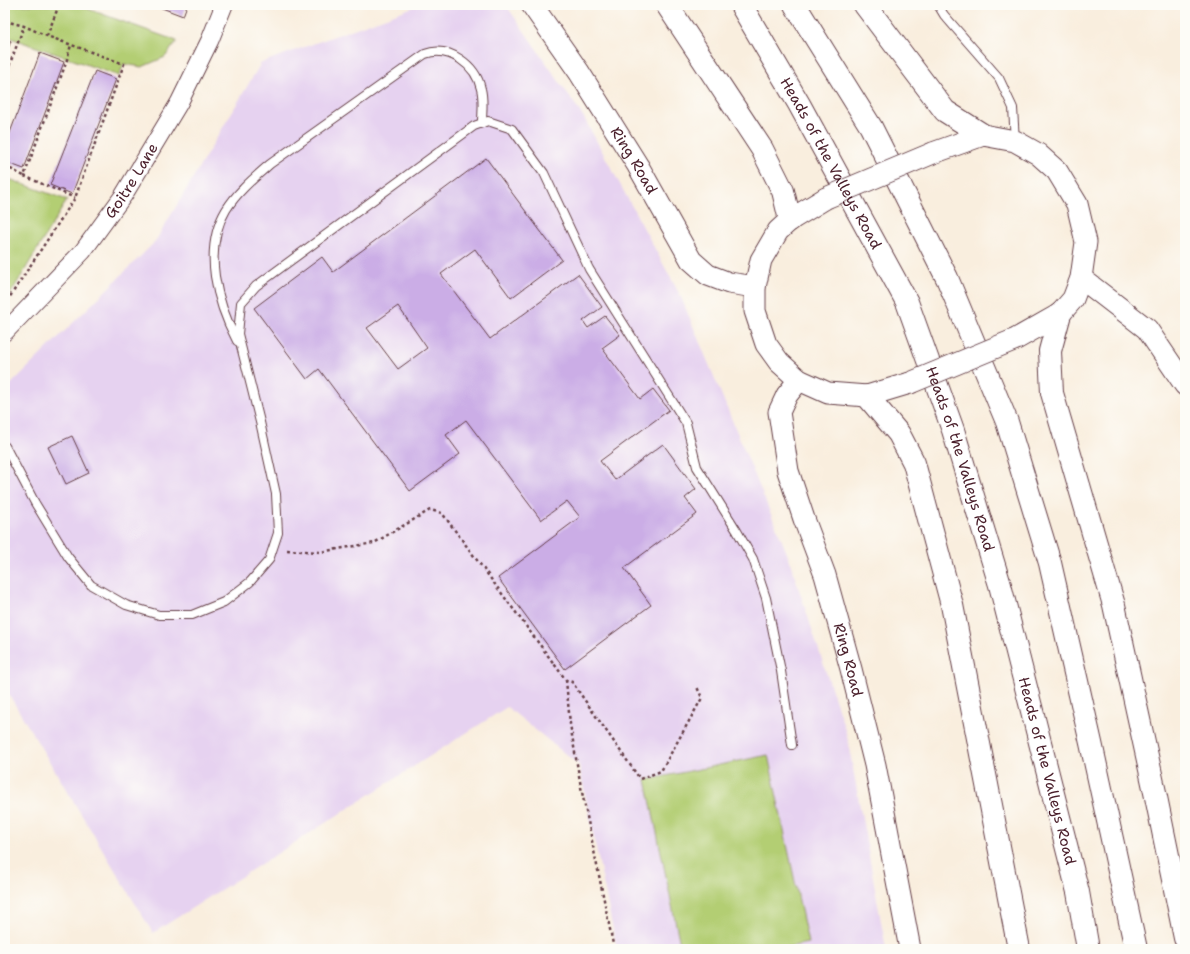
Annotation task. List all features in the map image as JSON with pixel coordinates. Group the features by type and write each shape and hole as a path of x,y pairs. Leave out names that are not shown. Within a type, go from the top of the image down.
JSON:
{"highway":[{"path":"667,5 762,149 783,191 790,220"},
{"name":"Heads of the Valleys Road","path":"741,5 799,104 907,302 953,430 1000,585 1078,892 1088,949"},
{"path":"795,5 875,134 947,278 1007,422 1050,563 1136,949"},
{"path":"865,5 945,111 982,135"},
{"path":"1060,314 1050,351 1052,393 1114,605 1185,938"},
{"path":"867,396 899,434 914,463 952,605 1019,949"}],"street":[{"name":"Goitre Lane","path":"5,332 83,251 123,196 179,103 210,40 224,5"},
{"name":"Ring Road","path":"532,5 579,72 638,166 691,260 708,275 729,283 754,287"},
{"path":"982,135 1015,141 1038,154 1057,171 1077,204 1086,242 1081,278 1073,299 1060,314 1016,339 910,383 867,396 828,393 799,380 779,362 766,344 755,311 754,287 761,260 778,231 790,220 826,198 933,153 982,135"},
{"path":"1081,278 1148,329 1185,385"},
{"name":"Ring Road","path":"799,380 787,395 779,412 787,463 804,519 825,575 853,676 875,765 910,949"}],"lane":[{"path":"938,5 944,15 999,78 1013,108 1015,141"},
{"path":"243,351 227,321 218,292 213,262 216,232 226,210 239,192 252,179 270,164 425,54 432,51 439,50 452,54 469,66 474,72 478,78 483,95 482,123"},
{"path":"5,446 35,503 68,557 91,585 126,605 159,616 192,615 224,602 250,582 269,560 278,533 276,494 238,334 241,303 256,286 474,126 488,121 512,129 544,173 589,269 686,424 697,467 753,559 766,598 778,656 792,745"}],"path":[{"path":"5,14 8,5"},
{"path":"46,36 59,5"},
{"path":"5,21 24,26 46,36 124,64 75,198 8,299"},
{"path":"5,77 24,26"},
{"path":"24,176 66,63 71,45"},
{"path":"5,166 75,198"},
{"path":"272,549 320,552 374,543 430,510 442,513 566,680 570,724 579,779 614,949"},
{"path":"566,680 572,682 640,779 661,771 702,698 697,687"}],"shaded area":[{"path":"419,5 506,5 583,116 681,297 787,553 847,736 886,949 617,949 579,765 507,707 153,933 5,688 5,390 155,242 261,63"}],"green space":[{"path":"5,5 77,5 177,41 165,57 142,67 124,64 119,76 5,36"},
{"path":"9,179 67,200 5,303 5,191"},
{"path":"768,755 808,943 778,949 681,949 646,780"}],"building":[{"path":"154,5 187,5 183,16"},
{"path":"5,39 11,41 5,56"},
{"path":"40,53 64,62 24,169 5,162 5,146"},
{"path":"95,71 116,79 72,194 50,185"},
{"path":"486,158 562,260 511,298 475,249 441,274 490,339 578,274 602,307 583,321 588,328 605,316 620,335 602,348 640,399 653,389 669,410 600,461 615,480 663,444 696,489 685,498 697,514 624,568 651,605 565,669 498,578 580,517 567,501 541,520 466,420 446,435 460,454 410,491 319,369 307,379 254,308 322,257 333,272","holes":["398,306 427,348 398,369 367,328"]},
{"path":"72,436 89,473 66,484 48,447"}]}
